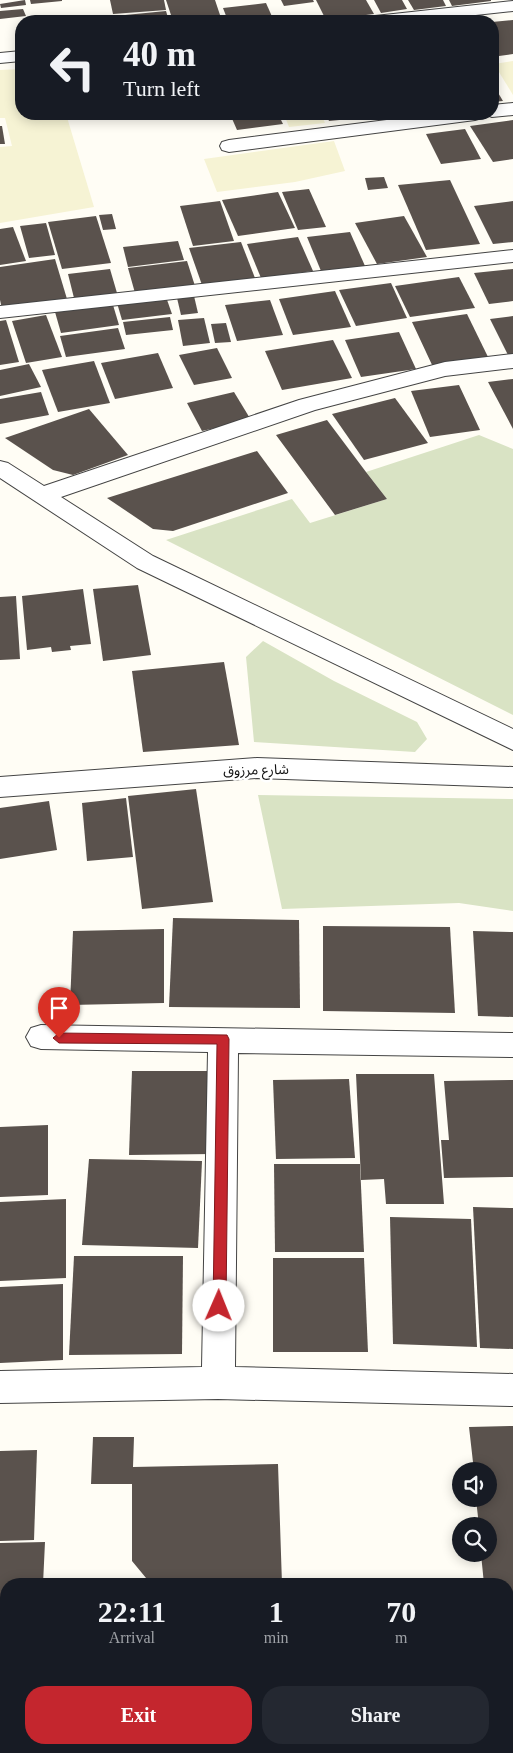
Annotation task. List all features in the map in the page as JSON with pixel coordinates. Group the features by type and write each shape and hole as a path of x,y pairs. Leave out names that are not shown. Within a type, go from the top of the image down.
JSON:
{"street":[{"path":"430,15 513,6"},
{"path":"0,58 15,57"},
{"path":"499,111 513,109"},
{"path":"229,146 429,120"},
{"path":"0,312 177,290 331,277 513,256"},
{"path":"42,495 307,405 445,369 513,361"},
{"path":"0,468 145,562 513,740"},
{"name":"شارع مرزوق","path":"0,787 257,768 513,776"},
{"path":"41,1038 223,1039 513,1045"},
{"path":"218,1383 223,1039"},
{"path":"0,1387 218,1383 513,1390"}],"shaded area":[{"path":"513,61 513,95 499,72 499,63"},
{"path":"15,69 15,120 68,120 94,207 0,223 0,147 12,146 5,118 0,118 0,70"},
{"path":"286,120 324,120 325,123 289,127"},
{"path":"334,141 345,171 295,182 217,192 204,159"}],"green space":[{"path":"479,435 513,449 513,715 166,540 292,499 310,523 387,499 366,472"},
{"path":"263,641 334,681 417,722 427,739 415,752 254,742 246,657"},
{"path":"258,795 513,799 513,911 459,903 282,909"}],"building":[{"path":"25,0 26,5 1,8 0,4"},
{"path":"30,0 62,0 62,1 31,4"},
{"path":"110,0 164,0 166,10 113,14"},
{"path":"166,0 215,0 220,15 171,15"},
{"path":"281,0 313,0 314,2 284,6"},
{"path":"316,0 366,0 374,14 366,15 324,15"},
{"path":"374,0 402,0 407,9 381,13"},
{"path":"408,0 443,0 446,6 414,10"},
{"path":"449,0 491,0 491,1 452,6"},
{"path":"266,3 271,15 226,15 223,8"},
{"path":"23,9 26,15 15,15 15,17 0,19 0,11"},
{"path":"166,11 167,15 125,15"},
{"path":"513,20 513,54 499,56 499,21"},
{"path":"233,120 281,120 283,124 237,130"},
{"path":"513,120 513,159 493,162 470,126"},
{"path":"0,126 2,126 5,144 0,144"},
{"path":"465,129 481,159 441,164 426,134"},
{"path":"384,177 388,188 368,190 365,178"},
{"path":"450,180 480,244 426,250 398,185"},
{"path":"309,189 326,227 298,230 282,192"},
{"path":"278,192 295,228 238,236 222,200"},
{"path":"220,201 234,241 193,246 180,206"},
{"path":"513,201 513,242 493,244 474,206"},
{"path":"112,214 116,229 103,230 99,215"},
{"path":"96,216 111,263 62,269 48,222"},
{"path":"404,216 427,257 377,264 355,223"},
{"path":"46,223 55,255 29,258 20,226"},
{"path":"13,227 26,261 0,265 0,229"},
{"path":"350,232 365,266 321,271 307,237"},
{"path":"298,237 313,271 261,278 247,244"},
{"path":"178,241 184,260 128,267 123,247"},
{"path":"241,242 255,278 202,285 189,248"},
{"path":"55,259 67,299 2,309 0,300 0,267"},
{"path":"187,261 195,286 135,293 128,268"},
{"path":"110,269 117,293 74,298 68,274"},
{"path":"513,269 513,301 489,304 474,273"},
{"path":"459,277 475,308 410,317 395,286"},
{"path":"391,283 407,318 356,326 339,290"},
{"path":"335,291 351,327 293,335 279,299"},
{"path":"194,296 198,313 181,315 177,298"},
{"path":"166,297 172,314 122,320 117,303"},
{"path":"270,300 283,335 237,341 225,305"},
{"path":"113,305 119,325 61,333 55,312"},
{"path":"467,314 489,359 433,367 412,322"},
{"path":"46,315 62,357 26,363 12,321"},
{"path":"513,316 513,354 508,355 490,319"},
{"path":"170,317 173,330 126,335 123,322"},
{"path":"204,318 210,343 183,346 178,320"},
{"path":"6,320 19,362 0,365 0,321"},
{"path":"226,323 231,342 215,343 211,324"},
{"path":"118,328 125,349 66,357 60,336"},
{"path":"399,332 416,369 361,377 345,340"},
{"path":"333,340 352,378 282,390 265,351"},
{"path":"217,348 232,378 194,385 179,355"},
{"path":"158,353 173,388 115,399 101,363"},
{"path":"94,361 110,403 58,412 42,370"},
{"path":"29,364 41,387 0,396 0,370"},
{"path":"513,379 513,429 488,382"},
{"path":"459,385 480,430 430,437 411,391"},
{"path":"41,392 49,415 0,424 0,399"},
{"path":"234,392 251,420 202,431 187,403"},
{"path":"395,398 428,443 364,460 332,414"},
{"path":"89,409 128,455 73,475 53,470 5,438"},
{"path":"327,420 387,499 335,515 276,435"},
{"path":"257,451 288,493 173,531 153,529 107,498"},
{"path":"138,585 151,655 103,661 93,589"},
{"path":"83,589 91,644 70,646 71,650 52,652 51,647 27,650 22,596"},
{"path":"16,596 20,659 0,660 0,597"},
{"path":"224,662 239,745 143,752 132,671"},
{"path":"196,789 213,902 142,909 128,796"},
{"path":"126,798 133,857 87,861 82,803"},
{"path":"49,801 57,850 0,859 0,808"},
{"path":"173,918 299,920 300,1008 169,1007"},
{"path":"323,926 450,927 455,1013 323,1011"},
{"path":"164,929 164,1003 70,1005 73,931"},
{"path":"473,931 513,932 513,1017 478,1016"},
{"path":"132,1071 213,1071 213,1154 129,1155"},
{"path":"356,1074 434,1074 444,1204 386,1204 384,1179 361,1180"},
{"path":"349,1079 355,1158 276,1159 273,1080"},
{"path":"513,1080 513,1177 444,1178 441,1140 449,1140 444,1081"},
{"path":"48,1125 48,1195 0,1197 0,1127"},
{"path":"89,1159 202,1161 198,1248 82,1245"},
{"path":"274,1164 360,1164 364,1252 275,1252"},
{"path":"66,1199 66,1278 0,1281 0,1202"},
{"path":"473,1207 513,1208 513,1349 480,1348"},
{"path":"390,1217 471,1219 477,1347 393,1344"},
{"path":"74,1256 183,1256 182,1354 69,1355"},
{"path":"273,1258 364,1258 368,1352 273,1352"},
{"path":"63,1284 63,1360 0,1363 0,1287"},
{"path":"513,1426 513,1578 483,1578 482,1562 497,1562 497,1517 478,1517 477,1507 497,1507 497,1462 473,1462 469,1427"},
{"path":"93,1437 134,1437 133,1467 278,1464 282,1578 146,1578 132,1561 132,1484 91,1484"},
{"path":"37,1450 34,1540 0,1541 0,1451"},
{"path":"45,1542 43,1578 0,1578 0,1543"}],"route":[{"path":"59,1038 223,1039 219,1306"}]}
